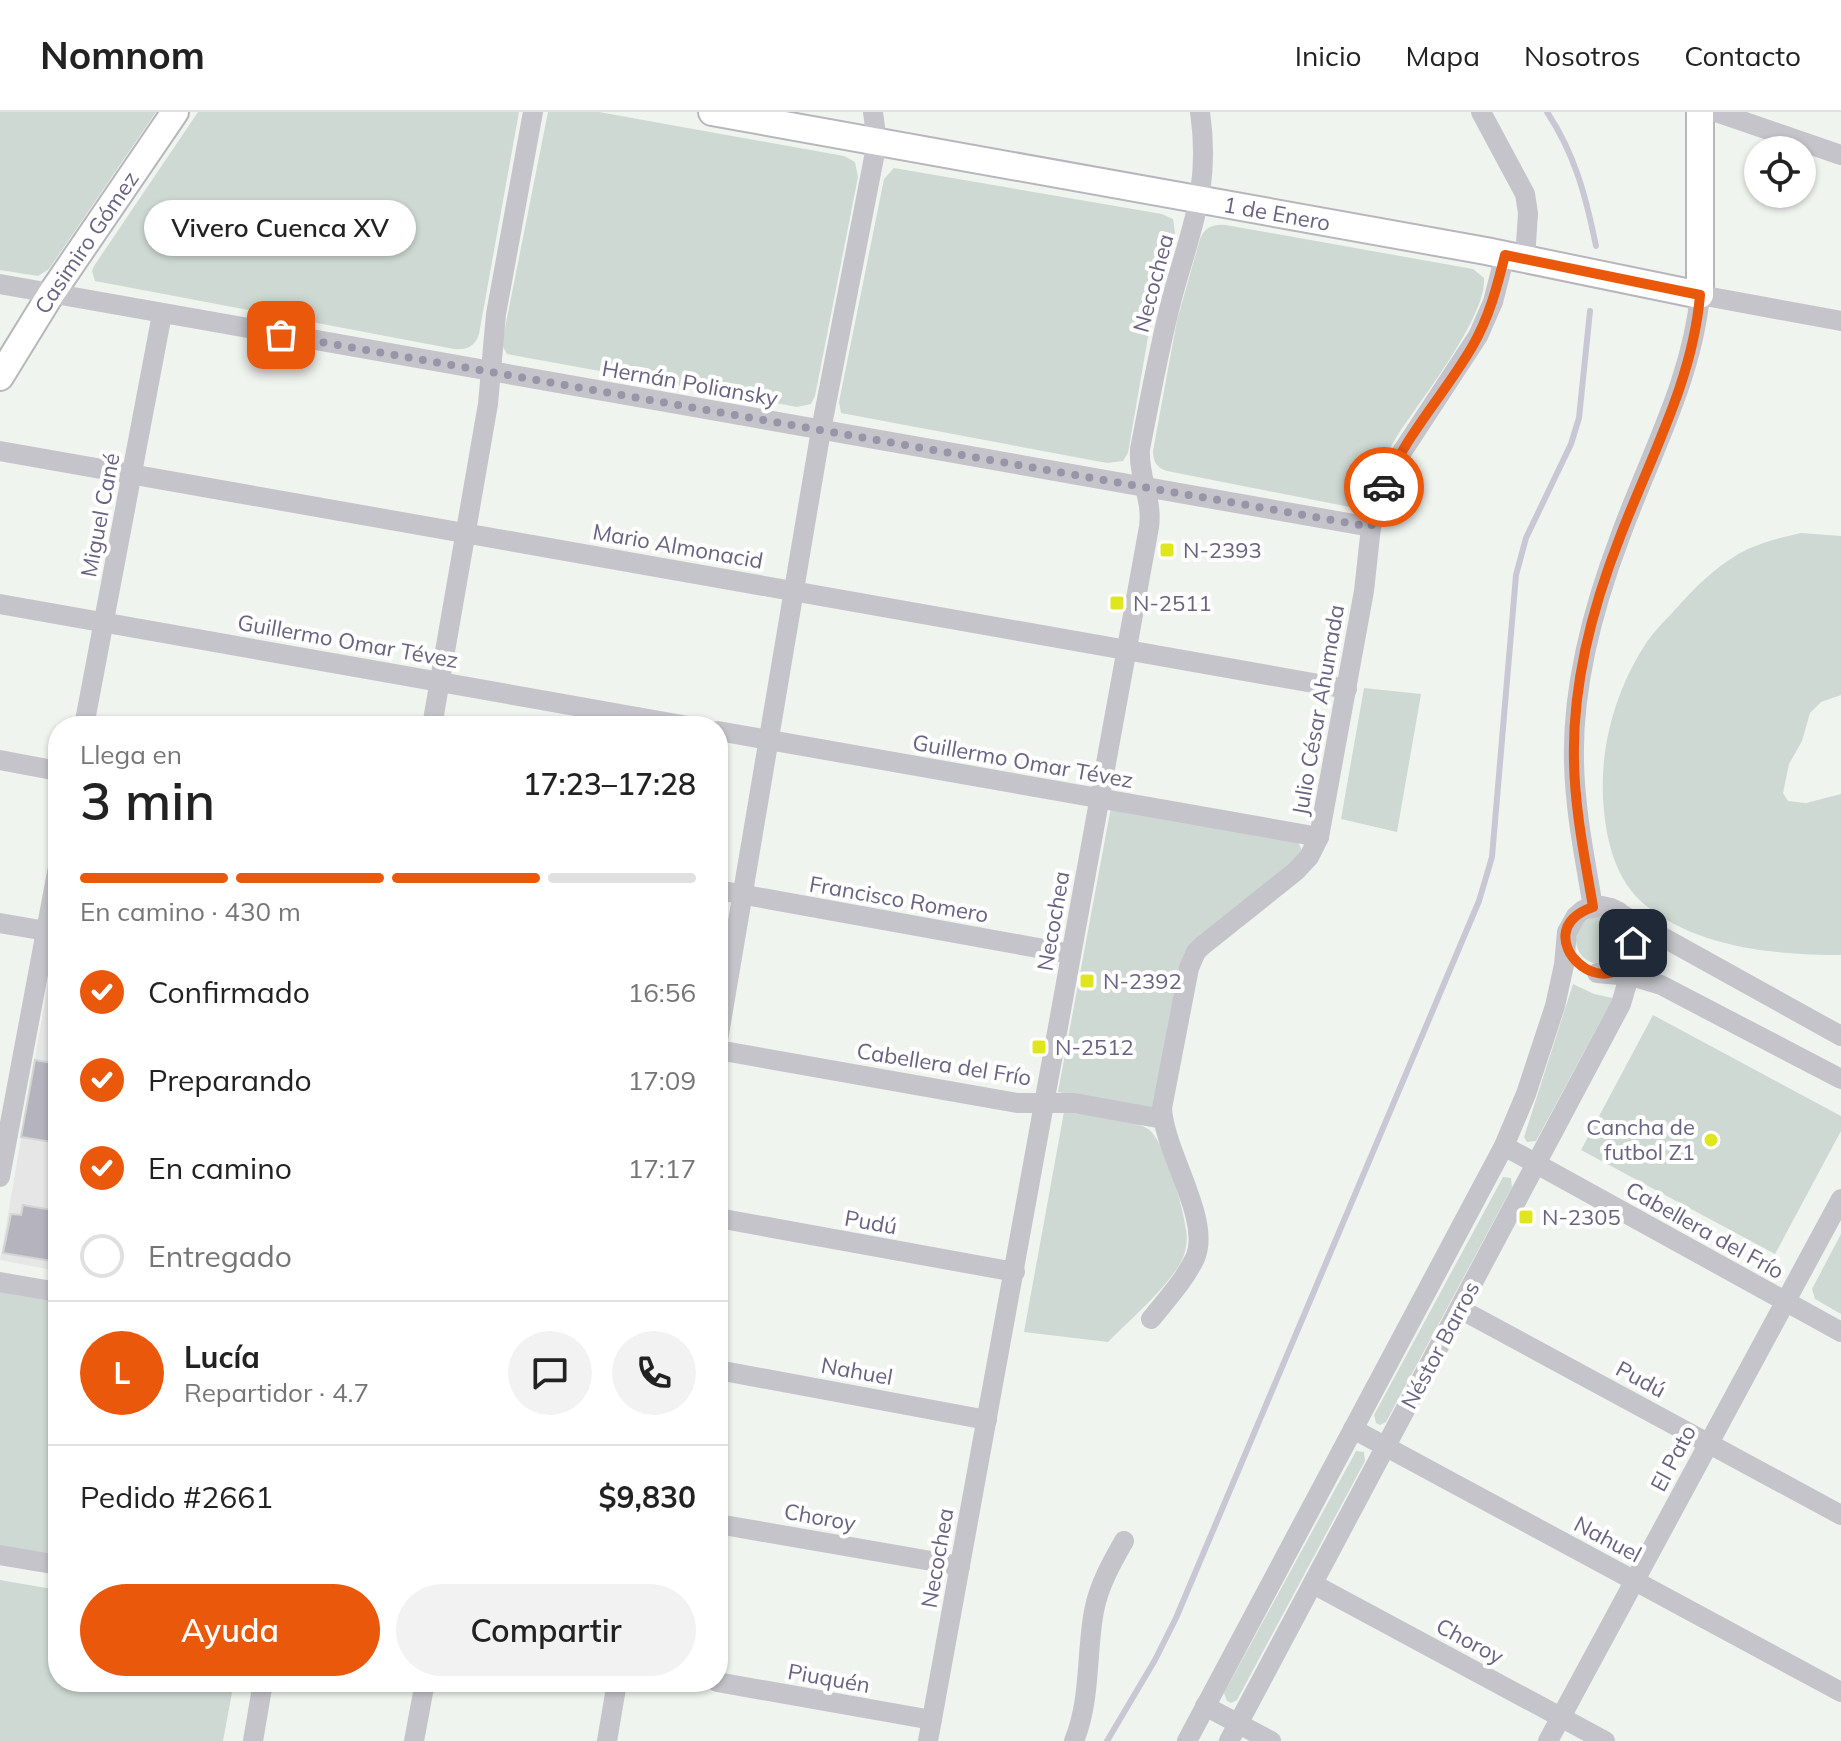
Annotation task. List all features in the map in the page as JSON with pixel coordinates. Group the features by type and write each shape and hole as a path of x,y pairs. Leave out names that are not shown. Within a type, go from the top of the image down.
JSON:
{"main road":[{"name":"Casimiro Gómez","path":"0,377 51,294 175,112"},
{"name":"1 de Enero","path":"712,112 1515,257 1700,295"},
{"path":"1700,112 1700,295"}],"street":[{"path":"434,716 488,404 496,314 533,112"},
{"path":"728,982 821,430 877,142 873,112"},
{"name":"Necochea","path":"928,1741 1151,517 1140,469 1140,449 1165,326 1200,200 1204,148 1200,112"},
{"name":"Julio César Ahumada","path":"1151,1319 1193,1262 1199,1241 1197,1223 1163,1119 1164,1097 1187,977 1196,952 1296,871 1309,857 1319,837 1364,591 1371,527 1382,491 1393,467 1483,325 1515,257 1528,213 1525,194 1481,112"},
{"path":"1716,112 1841,155"},
{"name":"Hernán Poliansky","path":"0,284 1371,527"},
{"path":"1700,295 1689,362 1613,555 1593,619 1580,682 1574,734 1574,777 1593,907 1602,906 1619,912 1841,1036"},
{"name":"1 de Enero","path":"1700,295 1841,321"},
{"name":"Miguel Cané","path":"86,716 162,314"},
{"name":"Mario Almonacid","path":"0,451 1347,689"},
{"name":"Guillermo Omar Tévez","path":"0,604 631,716"},
{"name":"Guillermo Omar Tévez","path":"728,733 1319,837"},
{"path":"0,760 48,769"},
{"name":"Francisco Romero","path":"728,892 1071,954"},
{"name":"Néstor Barros","path":"1187,1741 1504,1146 1526,1094 1555,1006 1567,932 1576,916 1593,907"},
{"name":"Néstor Barros","path":"1234,1732 1617,1014 1631,976 1633,943 1630,926 1619,912"},
{"path":"0,923 48,931"},
{"path":"1566,942 1572,960 1587,971 1631,976 1668,989 1841,1079"},
{"path":"1597,973 1614,970 1621,965 1633,943"},
{"path":"0,1177 48,951"},
{"name":"Cabellera del Frío","path":"728,1052 1017,1103 1074,1103 1163,1119"},
{"name":"Cabellera del Frío","path":"1504,1146 1841,1332"},
{"name":"El Pato","path":"1548,1741 1841,1199"},
{"name":"Pudú","path":"728,1220 1015,1272"},
{"path":"0,1282 48,1290"},
{"name":"Pudú","path":"1460,1309 1841,1515"},
{"name":"Nahuel","path":"728,1372 987,1420"},
{"name":"Nahuel","path":"1353,1429 1841,1692"},
{"name":"Choroy","path":"728,1526 960,1566"},
{"path":"1074,1741 1086,1696 1094,1610 1103,1579 1124,1541"},
{"path":"0,1555 48,1563"},
{"name":"Choroy","path":"1313,1584 1605,1741"},
{"name":"Piuquén","path":"728,1684 932,1720"},
{"path":"253,1741 261,1692"},
{"path":"414,1741 423,1692"},
{"path":"607,1741 615,1692"},
{"path":"1205,1706 1234,1732 1271,1741"}],"shaded area":[{"path":"0,112 156,112 49,269 38,276 0,270"},
{"path":"198,112 519,112 479,334 475,342 466,348 454,349 95,281 94,266"},
{"path":"548,112 599,112 844,156 855,162 858,177 811,404 797,407 507,354 503,338"},
{"path":"894,168 1162,214 1173,219 1175,233 1148,337 1128,453 1123,461 1107,463 841,413 839,402 884,179"},
{"path":"1226,225 1473,269 1484,278 1475,315 1463,337 1396,438 1365,498 1358,505 1350,507 1167,471 1155,461 1153,451 1177,320 1200,239 1210,227"},
{"path":"1801,533 1841,536 1841,695 1821,702 1810,713 1802,741 1789,764 1783,793 1788,801 1806,803 1841,794 1841,955 1790,953 1738,946 1688,931 1665,919 1635,895 1620,873 1611,849 1604,811 1603,769 1610,726 1623,686 1647,642 1689,594 1721,566 1755,546"},
{"path":"1364,688 1421,694 1397,832 1341,819"},
{"path":"1111,807 1298,842 1304,855 1186,951 1156,1110 1058,1092"},
{"path":"1600,916 1617,923 1624,940 1617,957 1600,964 1583,957 1576,940 1583,923"},
{"path":"48,983 48,1269 0,1260"},
{"path":"1573,984 1594,994 1613,998 1536,1141 1527,1142 1524,1137"},
{"name":"Cancha de futbol Z1","path":"1653,1015 1841,1116 1841,1131 1775,1254 1581,1150"},
{"path":"1064,1112 1119,1119 1148,1129 1167,1160 1187,1234 1182,1260 1176,1270 1108,1342 1024,1332"},
{"path":"1503,1177 1511,1178 1512,1187 1386,1422 1376,1423 1374,1415"},
{"path":"1841,1234 1841,1314 1815,1299 1812,1289"},
{"path":"0,1291 48,1299 48,1556 0,1548"},
{"path":"1356,1451 1364,1452 1365,1461 1237,1700 1227,1701 1224,1693"},
{"path":"0,1580 48,1588 48,1692 232,1692 223,1741 0,1741"}],"building":[{"path":"35,1060 48,1062 48,1141 21,1137"},
{"path":"23,1205 48,1209 48,1260 3,1253 11,1214 21,1215"}],"waterway":[{"path":"1547,112 1578,176 1596,246"},
{"path":"1107,1741 1176,1618 1479,901 1492,857 1516,575 1526,538 1571,444 1579,418 1590,311"}],"way so far":[{"path":"281,335 1371,527 1384,487"}],"place":[{"name":"Vivero Cuenca XV","path":"281,335"},
{"name":"N-2393","path":"1167,550"},
{"name":"N-2511","path":"1117,603"},
{"name":"N-2392","path":"1087,981"},
{"name":"N-2512","path":"1039,1047"},
{"name":"Cancha de futbol Z1","path":"1711,1140"},
{"name":"N-2305","path":"1526,1217"}],"route":[{"path":"1384,487 1400,455 1478,336 1493,302 1505,255 1700,295 1689,362 1613,555 1593,619 1576,704 1575,789 1593,907 1583,910 1570,923 1566,942 1568,951 1579,966 1597,973 1614,970 1621,965 1633,943"}]}
